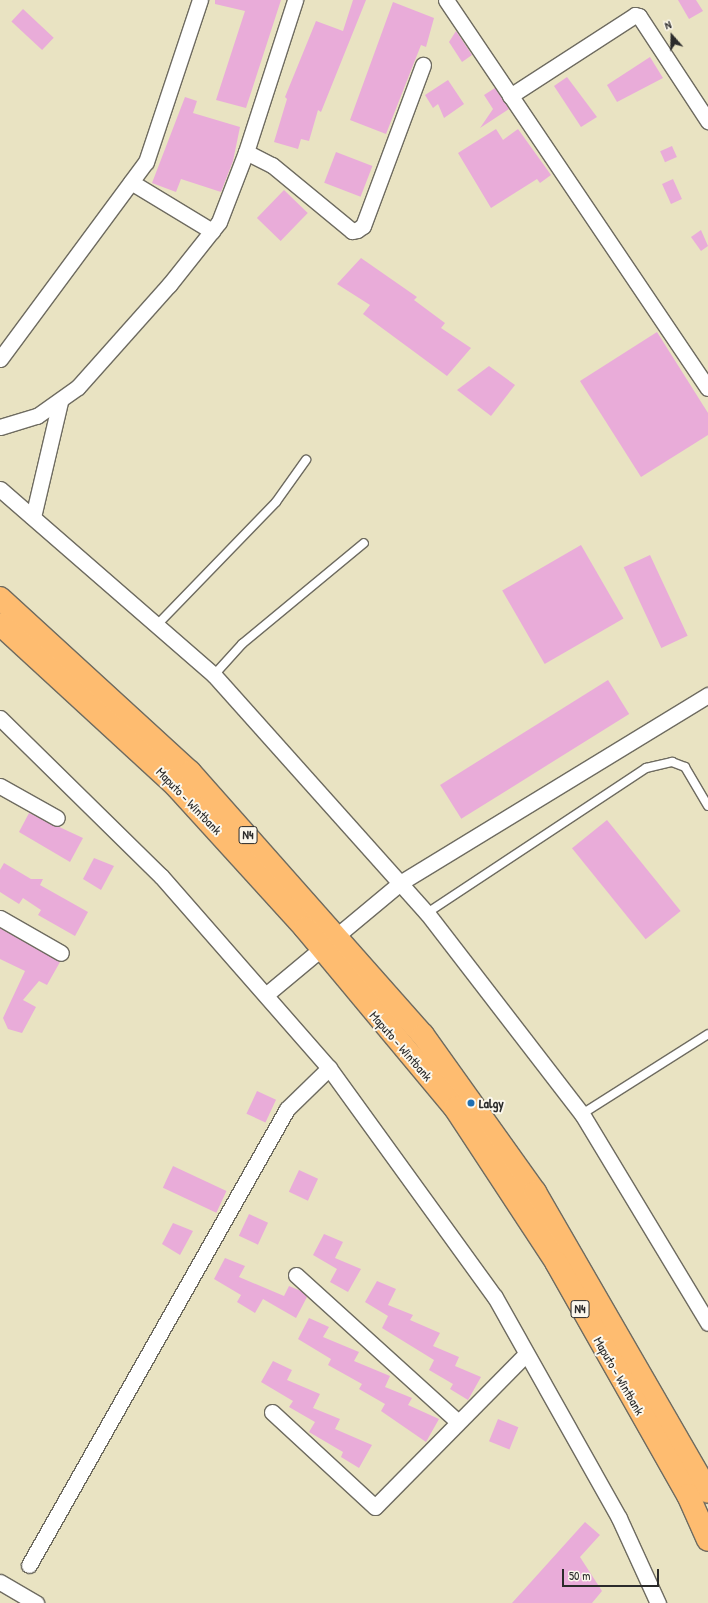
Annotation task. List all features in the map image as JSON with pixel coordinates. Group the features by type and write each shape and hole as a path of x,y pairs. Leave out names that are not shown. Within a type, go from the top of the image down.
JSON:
{"highway":[{"name":"Maputo - Wintbank","path":"0,598 190,772 329,942 455,1108 519,1203 688,1495 708,1540"},
{"name":"Maputo - Wintbank","path":"0,624 176,786 329,942 408,1016 496,1133 573,1252 708,1492"}],"street":[{"path":"0,359 146,162 200,0"},
{"path":"0,427 37,416 60,402 78,387 128,332 212,231 246,152 295,0"},
{"path":"446,0 708,388"},
{"path":"510,96 635,15 640,16 708,121"},
{"path":"246,152 272,165 352,231 357,230 363,226 423,65"},
{"path":"131,182 212,231"},
{"path":"33,517 60,402"},
{"path":"0,490 115,586 155,626 214,675 427,914 582,1114 708,1323"},
{"path":"268,993 400,883 708,695"},
{"path":"0,718 161,876 268,993 329,1068 495,1297 619,1518 658,1603"},
{"path":"0,786 57,818"},
{"path":"0,918 61,953"},
{"path":"30,1565 287,1109 329,1068"},
{"path":"296,1275 457,1421"},
{"path":"272,1412 375,1507 457,1421 526,1354"},
{"path":"0,1582 36,1603"}],"lane":[{"path":"155,626 276,502 306,460"},
{"path":"214,675 242,644 364,543"},
{"path":"427,914 646,768 672,762 685,767 708,806"},
{"path":"582,1114 708,1034"}],"building":[{"path":"215,0 281,0 246,108 216,100 245,11 215,4"},
{"path":"353,0 366,0 321,112 318,110 309,141 301,139 298,149 274,142 287,99 285,97 316,21 343,31"},
{"path":"678,0 696,0 703,11 689,19"},
{"path":"393,2 434,18 426,47 421,45 386,134 350,120"},
{"path":"23,9 54,38 42,50 11,21"},
{"path":"456,31 472,55 462,62 449,42"},
{"path":"650,57 663,78 617,102 607,85"},
{"path":"567,77 597,117 581,127 554,86"},
{"path":"448,80 464,104 444,118 438,104 433,108 425,95"},
{"path":"495,88 509,109 480,128 493,109 484,95"},
{"path":"185,97 197,101 193,113 240,127 233,161 221,192 181,179 176,192 152,183"},
{"path":"496,129 503,140 518,129 551,175 540,183 537,179 491,208 458,153"},
{"path":"672,146 677,157 665,162 660,151"},
{"path":"336,152 372,166 361,197 324,183"},
{"path":"673,179 682,199 671,204 662,184"},
{"path":"284,190 308,213 281,241 257,218"},
{"path":"701,230 708,246 701,251 691,237"},
{"path":"361,258 417,297 414,300 445,323 441,328 471,348 447,376 363,314 370,305 337,284"},
{"path":"657,332 708,413 708,435 641,477 580,381"},
{"path":"489,366 515,385 491,416 457,390"},
{"path":"581,545 624,619 545,664 502,590"},
{"path":"650,555 688,636 661,648 624,567"},
{"path":"608,680 629,714 461,819 440,785"},
{"path":"29,813 83,838 70,862 19,832"},
{"path":"607,820 681,911 646,939 572,848"},
{"path":"94,858 114,866 101,890 83,879"},
{"path":"4,863 31,879 43,879 40,885 88,912 75,936 38,915 41,910 23,898 19,904 0,892 0,870"},
{"path":"0,928 60,962 47,985 39,981 23,1000 36,1007 22,1033 8,1029 3,1018 25,971 0,959"},
{"path":"257,1091 276,1100 265,1123 246,1114"},
{"path":"173,1166 226,1191 216,1213 163,1188"},
{"path":"299,1170 318,1179 308,1201 289,1192"},
{"path":"249,1214 268,1223 258,1245 239,1236"},
{"path":"173,1223 193,1231 180,1255 162,1244"},
{"path":"324,1234 343,1242 335,1258 361,1269 348,1292 330,1282 337,1269 313,1255"},
{"path":"225,1258 245,1266 239,1277 284,1296 289,1286 301,1291 307,1297 296,1318 263,1299 255,1313 237,1302 241,1295 214,1279"},
{"path":"377,1281 396,1289 388,1305 413,1315 410,1320 440,1333 433,1346 459,1357 455,1366 481,1377 468,1400 450,1389 453,1384 429,1370 434,1360 382,1328 388,1316 365,1302"},
{"path":"309,1318 329,1327 323,1337 359,1352 354,1361 390,1376 385,1387 412,1398 408,1405 439,1419 426,1442 381,1411 385,1404 359,1389 362,1384 328,1365 331,1359 298,1339"},
{"path":"273,1361 292,1370 287,1380 320,1394 313,1408 340,1419 335,1429 372,1445 359,1468 341,1457 343,1452 309,1432 315,1422 289,1407 293,1401 261,1382"},
{"path":"498,1419 518,1427 509,1449 489,1441"},
{"path":"585,1522 600,1535 580,1557 602,1591 592,1603 512,1603"}],"place":[{"name":"Lalgy","path":"471,1103"}]}
